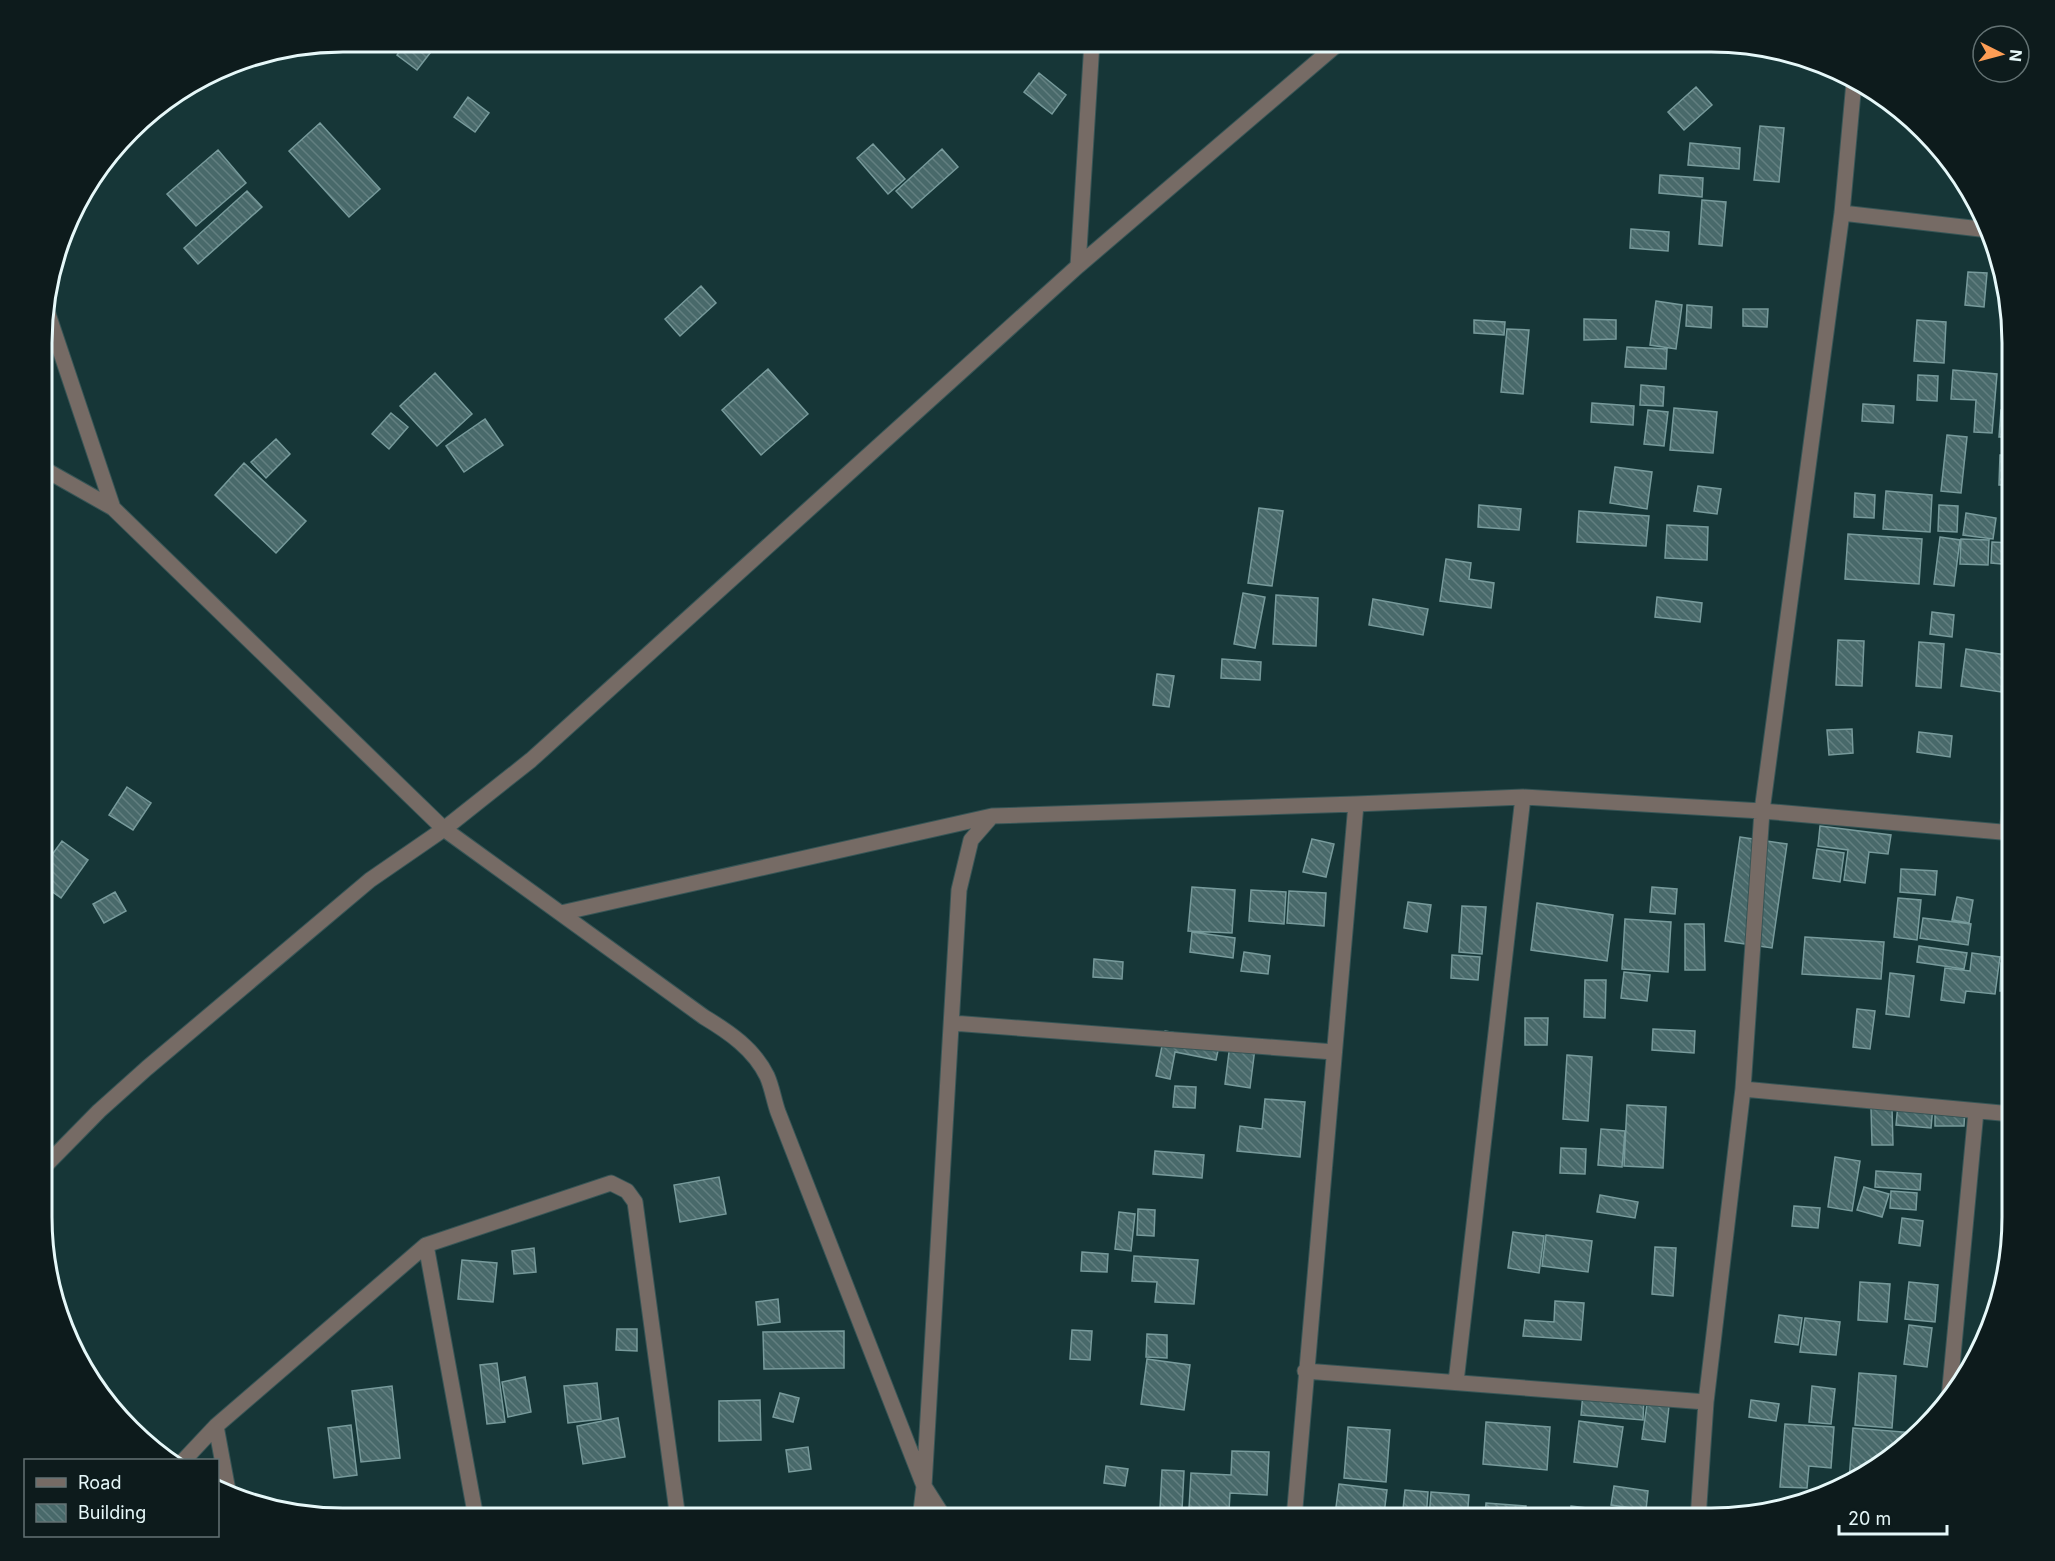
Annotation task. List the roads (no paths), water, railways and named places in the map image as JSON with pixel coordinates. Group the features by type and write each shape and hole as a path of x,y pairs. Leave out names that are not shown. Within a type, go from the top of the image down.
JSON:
{"street":[{"path":"1078,266 1091,52"},
{"path":"52,1159 123,1089 370,880 444,829 531,760 1078,266 1328,52"},
{"path":"1699,1508 1706,1402 1743,1089 1762,811 1842,213 1853,90"},
{"path":"1842,213 1978,229"},
{"path":"53,328 113,508"},
{"path":"52,473 113,508 444,829 704,1017 734,1036 752,1053 766,1075 782,1124 924,1486 938,1508"},
{"path":"1456,1382 1523,796"},
{"path":"561,913 992,816 1523,796 1762,811 2002,832"},
{"path":"1295,1508 1356,804"},
{"path":"921,1508 959,890 970,840 992,816"},
{"path":"952,1023 1334,1052"},
{"path":"1743,1089 2002,1113"},
{"path":"1950,1383 1976,1111"},
{"path":"186,1459 216,1426 426,1245 611,1183 627,1191 635,1202 677,1508"},
{"path":"426,1245 474,1508"},
{"path":"1305,1371 1706,1402"},
{"path":"216,1426 227,1483"}]}
